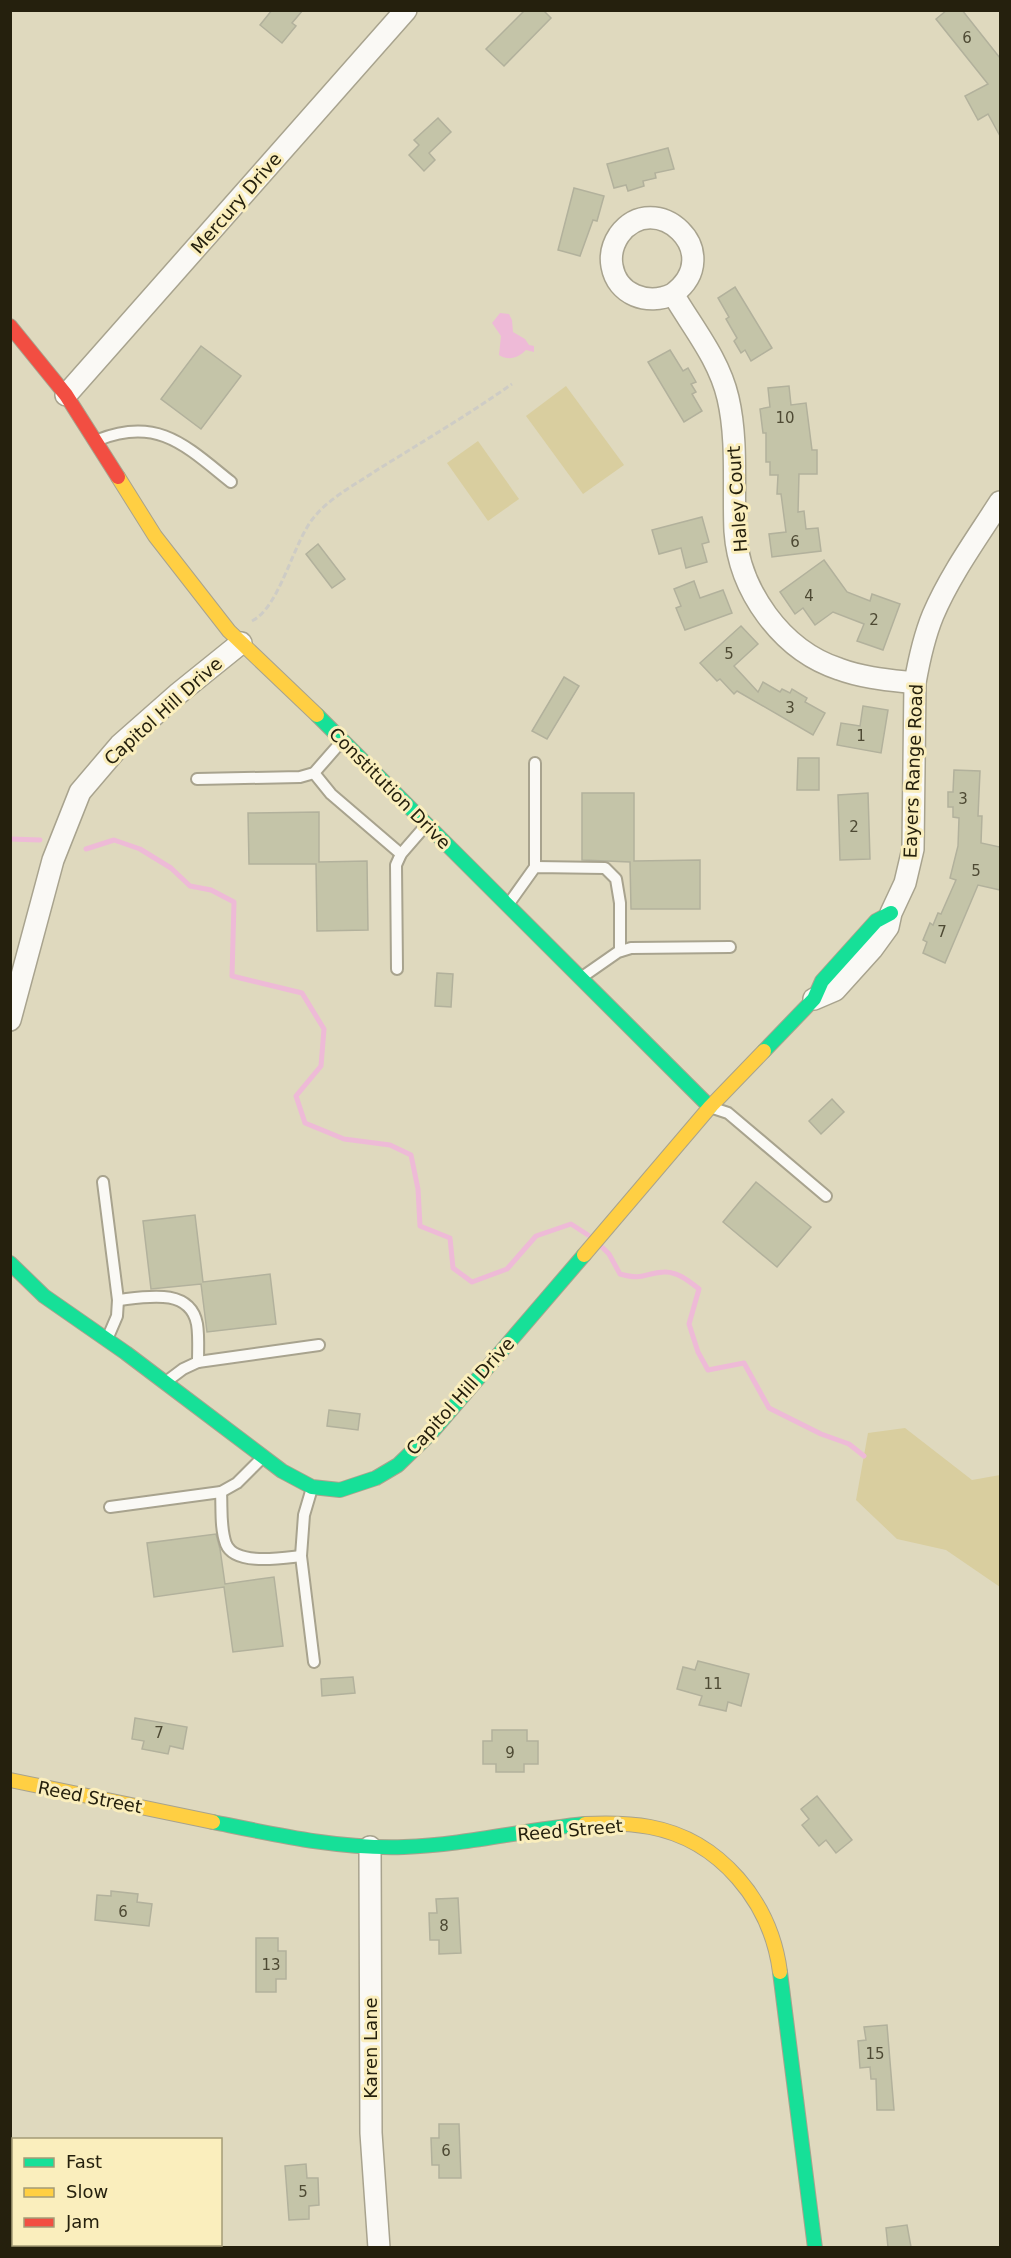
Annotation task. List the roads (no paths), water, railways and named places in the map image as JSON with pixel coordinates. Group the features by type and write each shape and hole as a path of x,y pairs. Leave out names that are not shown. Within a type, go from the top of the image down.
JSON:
{"street":[{"name":"Mercury Drive","path":"66,395 406,10"},
{"name":"Haley Court","path":"673,294 722,377 734,449 736,534 739,555 758,601 779,629 796,646 815,659 838,669 870,677 915,683"},
{"name":"Constitution Drive","path":"10,326 66,395 155,536 185,578 235,637 582,977 710,1107"},
{"name":"Eayers Range Road","path":"710,1107 814,999 835,990 856,968 888,927 891,913 905,883 913,849 915,683 926,633 934,614 979,534 1000,502"},
{"name":"Capitol Hill Drive","path":"10,1020 52,860 80,792 120,745 179,693 235,637"},
{"name":"Capitol Hill Drive","path":"10,1263 44,1296 166,1382 282,1471 312,1487 340,1490 376,1478 398,1466 432,1432 710,1107"},
{"name":"Reed Street","path":"10,1780 334,1845 370,1847 448,1844 592,1824 634,1824 654,1827 680,1836 711,1851 741,1880 764,1915 778,1960 815,2247"},
{"name":"Karen Lane","path":"370,1847 371,2133 379,2247"}],"lane":[{"path":"95,441 129,430 158,434 174,440 194,453 231,482"},
{"path":"197,779 300,777 314,773 342,741"},
{"path":"508,904 536,867 535,763"},
{"path":"314,773 331,794 401,854"},
{"path":"397,969 396,865 401,854 427,824"},
{"path":"536,867 605,868 616,879 620,903 620,951"},
{"path":"582,977 620,951 631,948 730,947"},
{"name":"Constitution Drive","path":"710,1107 728,1113 826,1196"},
{"path":"103,1182 118,1300 117,1316 107,1340"},
{"path":"118,1300 168,1297 186,1305 192,1310 197,1324 198,1362"},
{"path":"166,1382 183,1369 198,1362 319,1345"},
{"path":"110,1507 221,1492 237,1484 263,1457"},
{"path":"312,1487 304,1515 301,1556 314,1662"},
{"path":"221,1492 223,1529 227,1546 237,1554 254,1559 301,1556"}],"waterway":[{"path":"10,839 40,840"},
{"path":"86,849 114,840 140,849 171,868 190,886 211,890 234,902 232,976 302,993 324,1029 321,1066 296,1096 305,1123 344,1139 390,1145 411,1155 418,1189 420,1226 450,1238 453,1268 472,1282 507,1269 536,1236 571,1224 588,1235"},
{"path":"602,1247 609,1254 620,1274 639,1277 669,1272 699,1289 689,1324 698,1352 708,1370 744,1363 769,1408 821,1434 849,1444 864,1456"}]}
